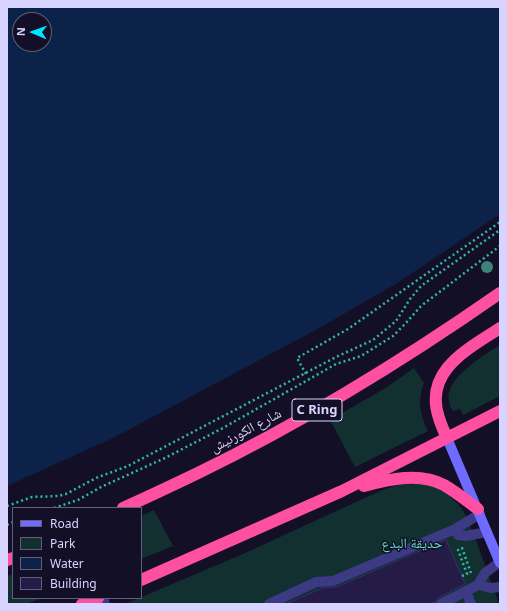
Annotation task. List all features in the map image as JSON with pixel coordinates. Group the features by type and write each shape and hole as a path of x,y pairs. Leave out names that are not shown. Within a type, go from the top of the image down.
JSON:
{"highway":[{"name":"شارع الكورنيش","path":"125,507 198,473 274,434 334,400 458,322 500,293"},
{"path":"447,438 438,418 436,408 437,387 441,378 452,361 500,328"},
{"path":"142,580 342,491 500,412"},
{"path":"342,491 387,480 410,478 423,479 444,485 479,512"},
{"path":"82,604 95,599"}],"street":[{"path":"447,438 500,563 485,573 477,586"},
{"path":"269,604 316,582 333,581 455,528 479,512"},
{"path":"455,528 456,533 463,537 487,532"},
{"path":"441,604 477,586 491,588 500,587"},
{"path":"466,591 471,604"}],"path":[{"path":"306,374 297,358 348,328 500,222"},
{"path":"7,506 32,497 58,496 73,491 96,478 131,464 336,357 366,344 379,336 396,321 413,295 421,286 500,230"},
{"path":"57,507 78,500 101,487 165,458 223,428 336,364 361,356 393,336 421,306 500,246"},
{"path":"462,576 467,574 458,550 462,548 477,586"}],"green space":[{"path":"500,345 500,396 463,415 460,409 453,411 449,402 449,393 458,376 484,355"},
{"path":"414,368 424,383 420,407 428,431 355,467 330,420 387,387"},
{"name":"حديقة البدع","path":"407,483 426,484 444,491 458,504 464,512 473,532 498,601 497,604 125,604 137,599 142,599 142,597 243,554 380,491"},
{"path":"154,510 173,546 142,559 142,516"},
{"path":"12,574 12,599 39,599 26,604 7,604 7,576"}],"water":[{"path":"7,7 500,7 500,214 399,282 314,331 115,437 7,486"}],"building":[{"path":"446,540 465,584 438,598 435,602 430,604 286,604 322,588 336,587"}]}
